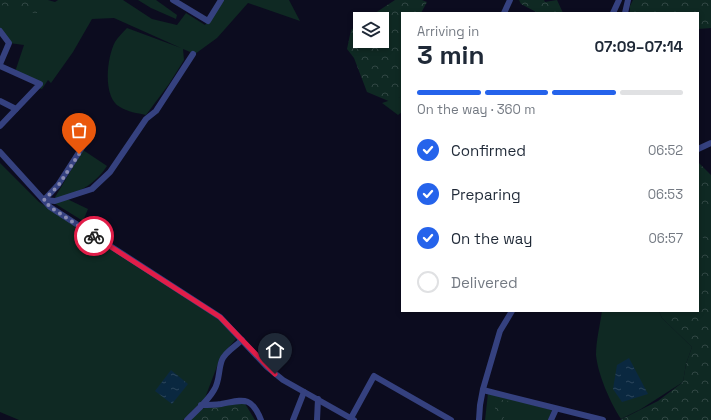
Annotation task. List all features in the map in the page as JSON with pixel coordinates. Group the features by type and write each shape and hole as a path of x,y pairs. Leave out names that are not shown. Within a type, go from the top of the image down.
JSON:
{"street":[{"path":"173,0 208,21 221,0"},
{"path":"504,12 510,0"},
{"path":"613,12 619,0"},
{"path":"625,12 628,0"},
{"path":"0,31 9,44 0,65 40,84 0,126"},
{"path":"44,200 55,200 92,189 110,172 146,119 156,111 192,54"},
{"path":"0,101 16,109"},
{"path":"44,200 58,186 92,132"},
{"path":"699,149 711,143"},
{"path":"0,152 50,207 220,317 275,374 304,392 353,419 374,376 451,420"},
{"path":"479,420 483,390 500,331 511,312"},
{"path":"187,420 215,389 218,383 224,356 242,340"},
{"path":"483,390 603,420"},
{"path":"293,420 304,392"},
{"path":"317,420 318,399"},
{"path":"201,405 243,400 253,405 258,411 261,420"},
{"path":"551,420 556,409"}],"green space":[{"path":"0,0 48,0 55,2 58,0 123,0 152,19 177,25 186,13 205,25 222,0 289,0 300,21 248,3 217,38 195,54 183,49 184,60 169,84 146,115 123,109 114,102 110,95 108,86 108,67 115,42 127,28 181,48 114,18 92,19 73,52 51,83 48,80 42,89 38,88 39,84 15,72 24,45 9,43 0,32"},
{"path":"6,0 37,0 37,14 15,7 0,5 0,2"},
{"path":"138,0 156,0 177,15 176,19 151,8"},
{"path":"395,0 422,0 427,2 422,12 401,12 401,97 391,102 367,92 354,58 347,49 351,30 353,28 353,48 389,48 389,12 377,12"},
{"path":"519,0 544,0 545,2 557,0 563,12 536,12 521,4"},
{"path":"633,0 711,0 711,28 699,29 699,12 630,12 630,6"},
{"path":"401,94 401,113 398,115 382,103 400,97"},
{"path":"83,150 107,166 98,177 83,189 65,198 88,209 83,221 54,203 54,199"},
{"path":"0,163 39,202 221,320 236,339 221,356 205,398 183,420 19,420 0,412"},
{"path":"699,163 711,175 711,205 705,206 700,215 701,225 711,231 711,242 699,236"},
{"path":"699,179 711,181 711,396 698,312"},
{"path":"699,246 700,250 711,258 711,420 620,420 658,401 683,382 686,364 692,347 662,318 659,312 699,312"},
{"path":"602,312 659,312 662,318 692,347 686,364 683,382 641,409 621,419 605,388 599,371 596,355"},
{"path":"488,393 552,410 548,420 485,420"},
{"path":"497,400 506,400 511,403 503,405 504,420 489,420 495,413 495,405"},
{"path":"244,402 255,420 190,420 201,409 216,405"}],"water":[{"path":"629,358 648,394 622,402 613,389 617,365"},
{"path":"171,370 188,384 172,404 155,391"}],"way so far":[{"path":"79,154 58,186 44,200 50,207 94,236"}],"route":[{"path":"94,236 220,317 275,374"}]}
